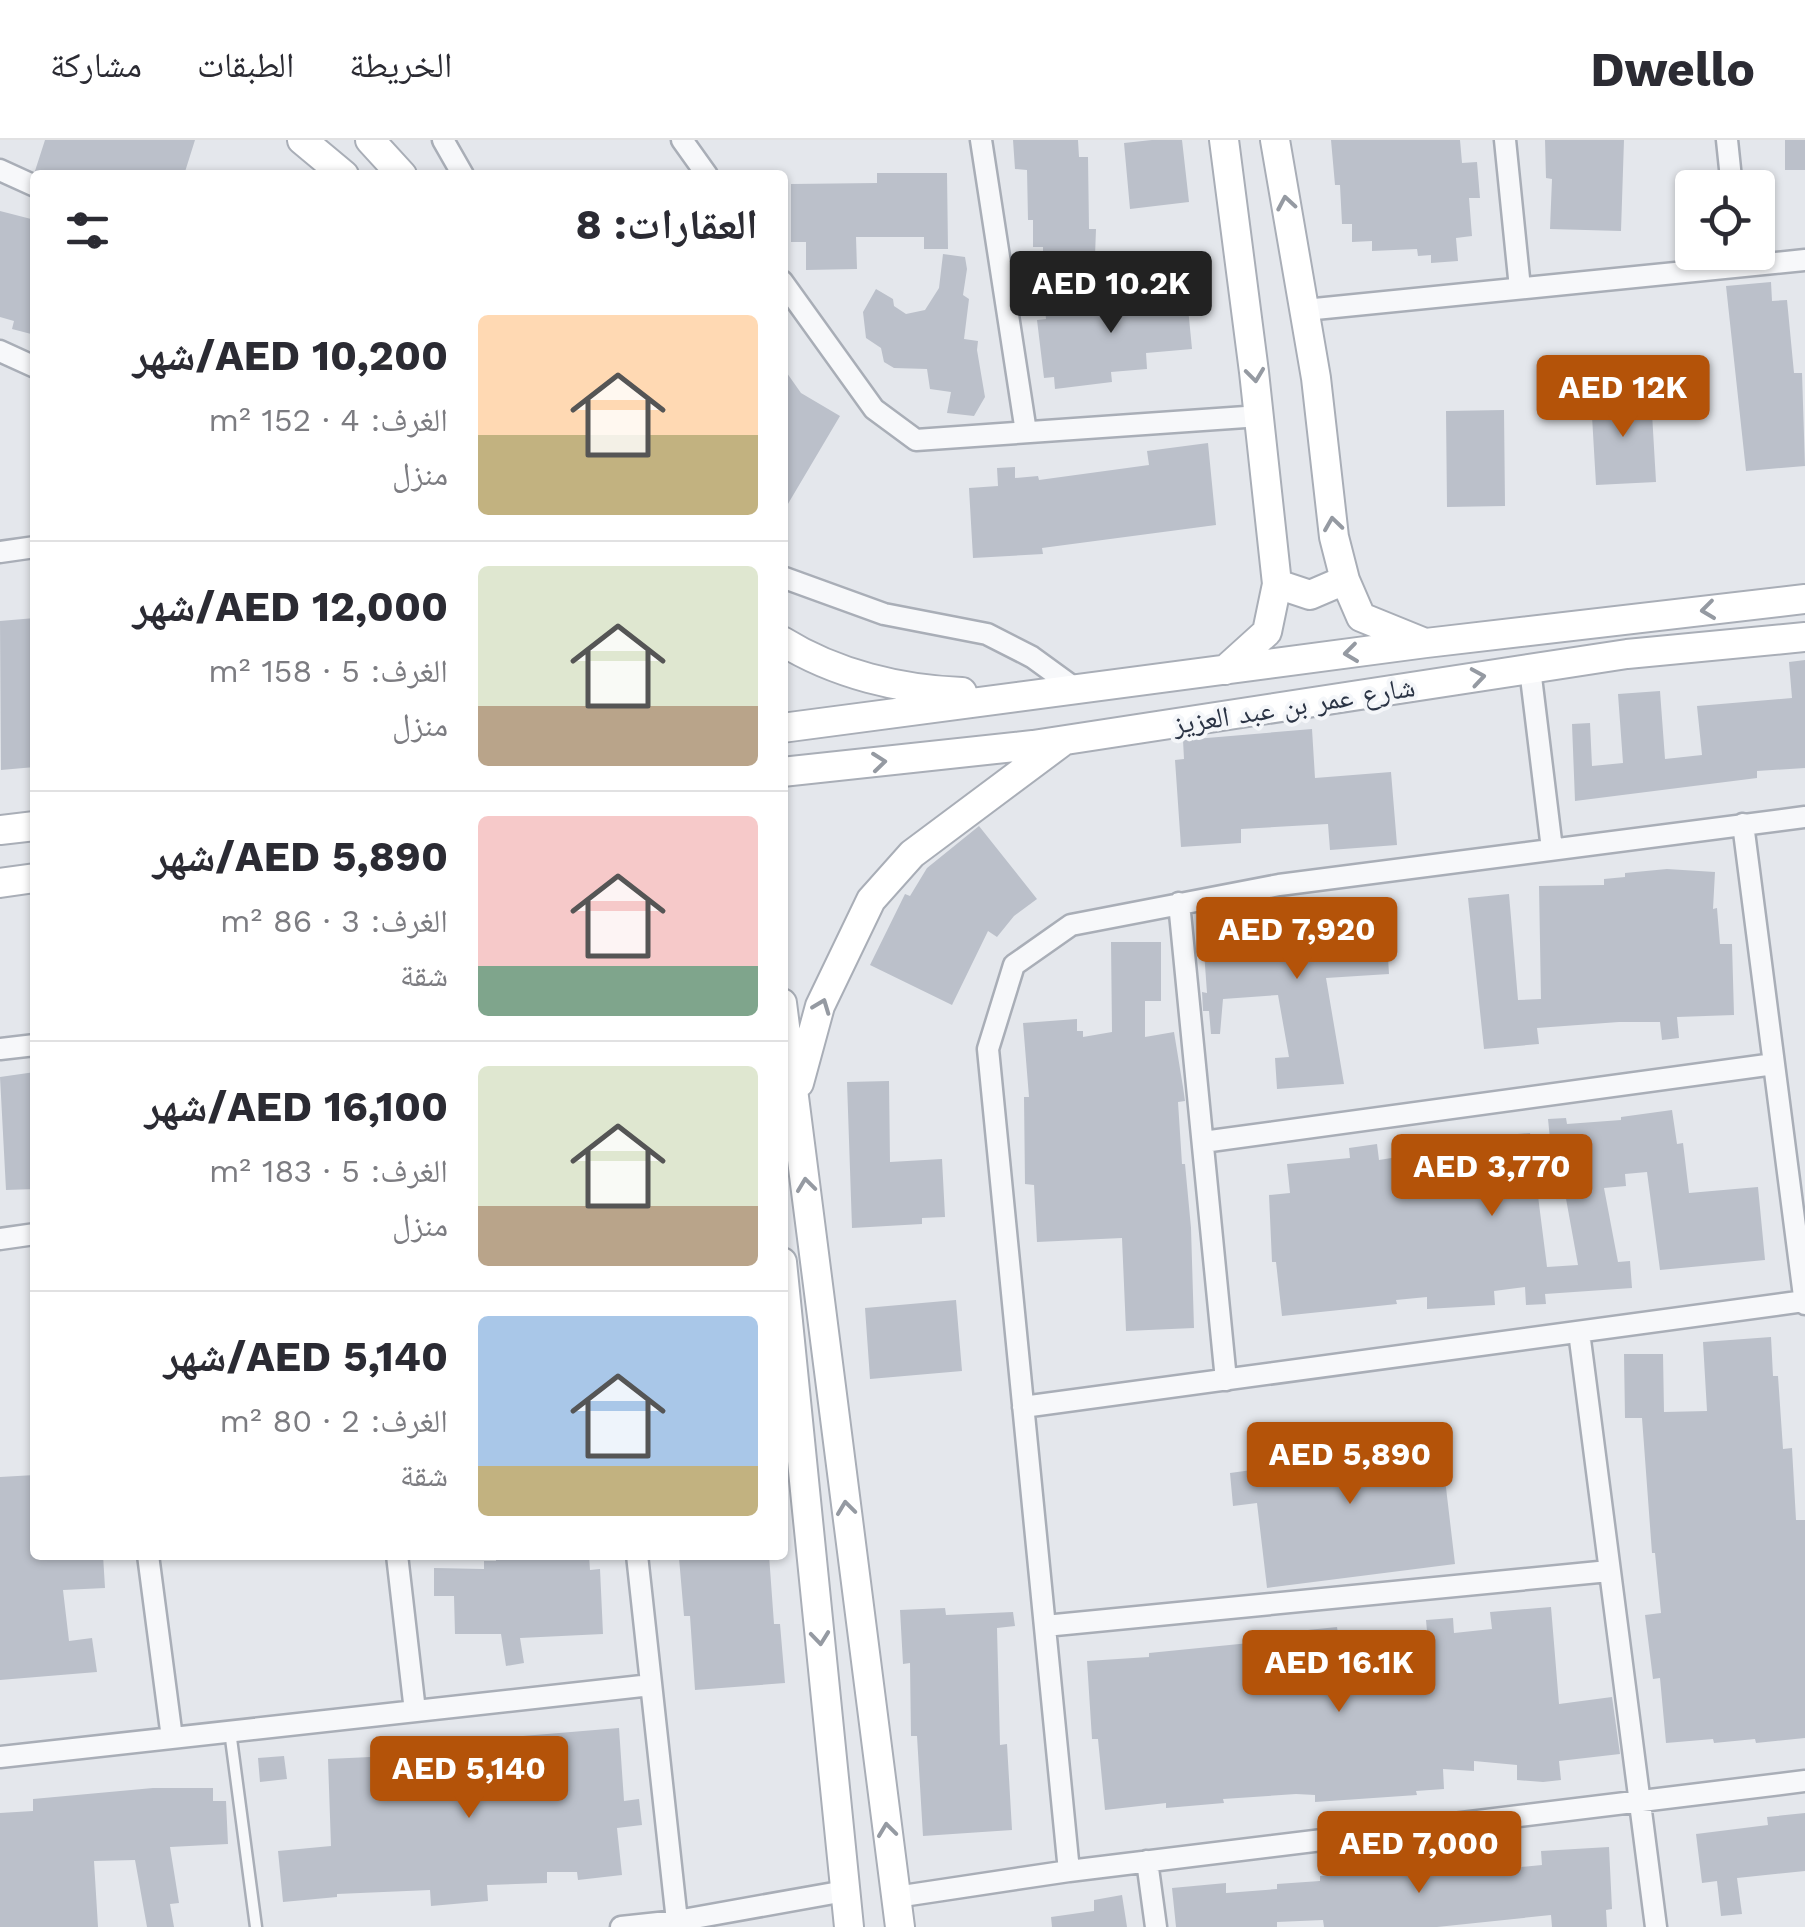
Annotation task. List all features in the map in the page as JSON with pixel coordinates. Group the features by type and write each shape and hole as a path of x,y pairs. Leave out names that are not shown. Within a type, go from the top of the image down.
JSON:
{"street":[{"path":"302,140 338,170"},
{"path":"370,140 397,170"},
{"path":"682,140 703,170"},
{"path":"981,140 1026,432"},
{"path":"1224,140 1260,416 1277,584 1267,632 1225,670"},
{"path":"1274,140 1305,310 1334,537 1345,580 1361,617 1426,643"},
{"path":"1505,140 1520,288"},
{"path":"1727,140 1730,170"},
{"path":"446,142 460,170"},
{"path":"0,170 30,184"},
{"path":"1775,260 1805,260"},
{"path":"1305,310 1675,267"},
{"path":"788,288 874,409 916,440 1260,416"},
{"path":"0,351 30,365"},
{"path":"0,552 30,549"},
{"path":"788,579 884,614 988,634 1032,657 1076,690"},
{"path":"1277,584 1310,594 1345,580"},
{"name":"شارع عمر بن عبد العزيز","path":"788,727 1426,643 1805,599"},
{"name":"شارع عمر بن عبد العزيز","path":"788,771 1066,740 1627,654 1805,637"},
{"path":"788,645 869,678 936,691 1029,696"},
{"path":"1530,669 1552,849"},
{"path":"795,1099 820,1006 870,900 912,854 1066,740"},
{"path":"1069,1871 988,1049 1014,965 1071,925 1179,903 1279,885 1805,817"},
{"path":"1023,1407 1805,1303 1744,824"},
{"path":"0,830 30,827"},
{"path":"0,883 30,879"},
{"path":"1179,903 1226,1380"},
{"path":"0,1049 30,1045"},
{"path":"788,1047 900,1927"},
{"path":"1202,1142 1774,1064"},
{"path":"0,1239 30,1235"},
{"path":"788,1322 849,1927"},
{"path":"1579,1332 1656,1927"},
{"path":"149,1560 172,1738"},
{"path":"398,1560 414,1711"},
{"path":"638,1560 677,1921"},
{"path":"1044,1626 1609,1571"},
{"path":"0,1757 651,1685"},
{"path":"896,1897 1147,1861 1805,1781"},
{"path":"1147,1861 1156,1927"},
{"path":"620,1927 677,1921 845,1891"}],"lane":[{"path":"230,1732 256,1927"}],"building":[{"path":"45,140 195,140 186,170 35,170"},
{"path":"1013,140 1078,140 1079,157 1088,157 1089,229 1096,229 1095,256 1043,255 1043,247 1033,247 1027,170 1015,169"},
{"path":"1182,140 1189,202 1130,209 1124,143"},
{"path":"1331,140 1460,140 1462,163 1477,162 1480,198 1469,198 1472,236 1456,238 1458,261 1431,263 1431,255 1418,256 1417,249 1372,251 1372,241 1352,242 1352,224 1342,224 1340,185 1335,185"},
{"path":"1545,140 1624,140 1621,231 1550,229 1552,179 1546,178"},
{"path":"1785,140 1805,140 1805,170 1785,170"},
{"path":"877,173 947,173 948,249 924,249 924,237 856,237 857,269 806,270 806,242 791,242 791,184 877,183"},
{"path":"0,211 30,219 30,334 12,329 14,321 0,317"},
{"path":"943,254 965,257 963,295 969,299 964,339 978,341 985,397 974,416 947,413 951,392 930,389 927,369 894,368 884,362 881,348 866,338 863,312 876,289 893,299 894,306 906,314 925,310 939,288"},
{"path":"1771,282 1772,301 1787,300 1794,373 1802,373 1805,466 1746,471 1726,286"},
{"path":"1186,287 1192,349 1146,353 1147,369 1111,372 1112,382 1055,389 1054,377 1044,378 1037,320 1046,319 1045,306 1116,300 1150,295 1149,290"},
{"path":"788,375 801,393 840,416 788,504"},
{"path":"1651,396 1656,482 1596,485 1591,399"},
{"path":"1504,410 1505,506 1447,507 1446,411"},
{"path":"1208,443 1216,525 1042,548 1043,554 973,558 969,488 998,486 997,468 1015,467 1015,478 1038,476 1039,480 1149,465 1147,451"},
{"path":"30,618 30,767 1,770 0,621"},
{"path":"1805,660 1805,768 1757,771 1757,778 1575,801 1572,724 1590,723 1592,766 1623,763 1618,694 1660,691 1665,759 1702,755 1697,706 1792,698 1789,662"},
{"path":"1312,729 1315,778 1391,772 1397,845 1330,850 1328,824 1241,829 1241,843 1181,847 1175,760 1184,759 1183,740"},
{"path":"979,826 1037,899 1014,916 997,937 988,931 952,1005 870,965 905,894 910,896 927,868"},
{"path":"1667,869 1715,872 1713,909 1717,908 1720,944 1732,944 1734,1015 1677,1017 1679,1038 1662,1040 1660,1022 1619,1022 1537,1028 1539,1044 1484,1049 1468,898 1509,894 1518,1000 1541,999 1539,886 1604,885 1604,879 1625,877 1625,873"},
{"path":"1385,908 1389,974 1326,978 1344,1084 1277,1089 1275,1058 1289,1057 1278,995 1223,999 1220,1034 1211,1034 1209,1011 1203,1011 1202,992 1207,993 1204,951 1213,950 1211,926 1247,923 1248,928 1331,921 1331,914"},
{"path":"1111,942 1161,942 1161,1001 1145,1001 1145,1037 1174,1032 1185,1101 1178,1102 1191,1228 1194,1328 1126,1331 1122,1238 1037,1242 1034,1185 1025,1184 1024,1097 1029,1097 1023,1023 1077,1019 1077,1031 1083,1031 1083,1037 1112,1032"},
{"path":"30,1073 30,1189 6,1190 0,1077"},
{"path":"889,1081 890,1162 942,1159 945,1217 922,1218 922,1224 852,1228 847,1082"},
{"path":"1672,1110 1677,1144 1683,1143 1689,1193 1758,1187 1765,1260 1660,1270 1647,1172 1625,1174 1626,1186 1604,1188 1618,1262 1630,1261 1632,1288 1545,1294 1546,1304 1526,1305 1525,1287 1494,1291 1495,1305 1427,1309 1427,1297 1396,1300 1397,1304 1282,1316 1276,1262 1272,1262 1269,1195 1290,1193 1287,1164 1350,1158 1349,1148 1377,1144 1379,1160 1410,1155 1409,1144 1530,1133 1547,1267 1578,1265 1555,1138 1550,1139 1548,1119 1566,1118 1567,1124 1621,1120"},
{"path":"956,1300 962,1371 870,1379 865,1308"},
{"path":"1771,1337 1783,1449 1792,1448 1796,1520 1805,1520 1805,1738 1756,1743 1755,1739 1714,1743 1713,1739 1666,1743 1660,1678 1653,1679 1645,1615 1661,1613 1652,1553 1642,1418 1625,1418 1624,1354 1663,1354 1664,1412 1707,1411 1703,1342"},
{"path":"1439,1428 1455,1564 1267,1588 1257,1503 1233,1506 1230,1473 1252,1470 1250,1452"},
{"path":"30,1475 30,1560 103,1560 105,1588 63,1590 69,1641 92,1638 97,1672 0,1680 0,1477"},
{"path":"589,1560 590,1570 600,1569 603,1634 520,1638 524,1663 506,1666 501,1634 455,1634 454,1596 434,1596 434,1568 484,1569 484,1561"},
{"path":"679,1560 769,1560 774,1624 780,1624 785,1683 695,1690 690,1616 684,1616"},
{"path":"1551,1607 1559,1704 1612,1697 1620,1754 1559,1761 1561,1780 1543,1782 1517,1780 1517,1765 1474,1761 1474,1771 1443,1769 1444,1789 1416,1791 1417,1795 1315,1802 1315,1795 1296,1794 1166,1808 1166,1803 1105,1810 1098,1739 1092,1739 1087,1661 1309,1637 1308,1630 1337,1627 1338,1634 1427,1631 1426,1620 1453,1618 1454,1633 1492,1629 1490,1612"},
{"path":"945,1608 946,1615 1013,1612 1015,1626 997,1628 1000,1745 1007,1744 1012,1830 923,1836 917,1736 911,1736 910,1663 903,1664 900,1610"},
{"path":"619,1728 624,1801 639,1799 642,1825 617,1828 622,1875 578,1880 577,1872 547,1872 547,1883 487,1885 488,1901 431,1906 430,1890 337,1894 283,1902 278,1851 331,1846 328,1759 391,1756 395,1739 415,1744 409,1767 446,1767 446,1777 490,1776 488,1739"},
{"path":"284,1756 287,1779 260,1782 258,1758"},
{"path":"153,1788 213,1788 213,1801 226,1801 228,1844 170,1847 179,1903 170,1904 174,1927 147,1927 135,1860 94,1861 98,1927 0,1927 0,1813 33,1811 33,1799"},
{"path":"1805,1813 1805,1871 1737,1878 1742,1914 1721,1916 1717,1881 1702,1883 1696,1834 1768,1825 1767,1817"},
{"path":"1486,1844 1488,1870 1542,1865 1541,1851 1609,1847 1612,1909 1606,1910 1607,1927 1552,1927 1551,1915 1437,1927 1324,1927 1323,1920 1277,1922 1277,1927 1176,1927 1172,1888 1226,1883 1226,1893 1277,1889 1277,1884 1320,1881 1320,1876 1393,1870 1393,1863 1417,1861 1417,1867 1467,1861 1465,1846"},
{"path":"1122,1895 1127,1927 1052,1927 1051,1917 1094,1911 1094,1900"}]}
